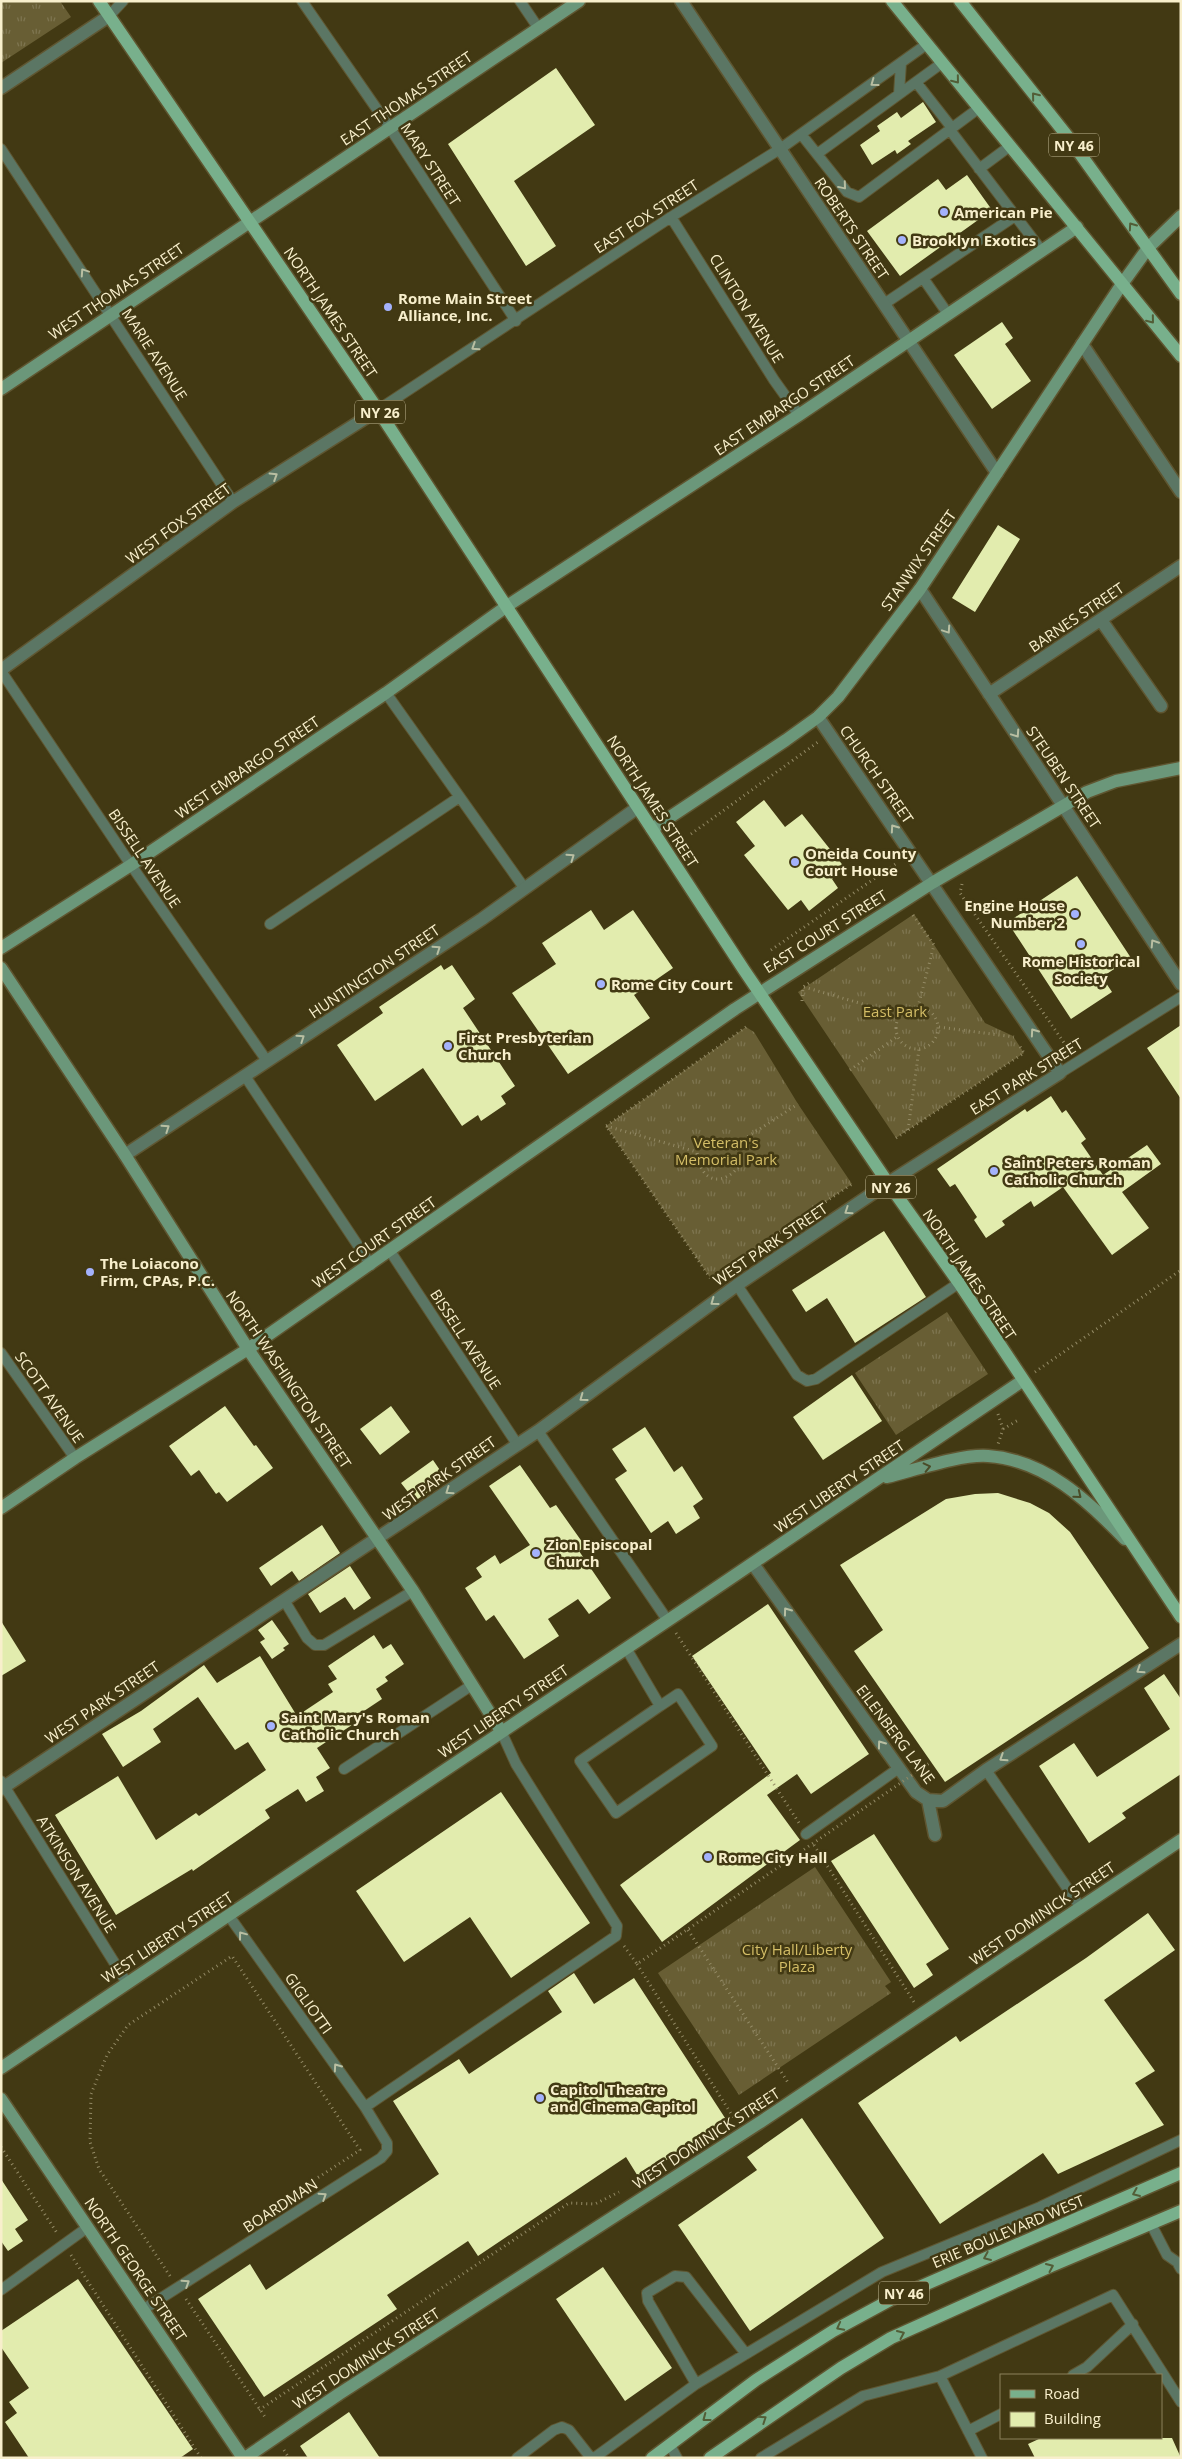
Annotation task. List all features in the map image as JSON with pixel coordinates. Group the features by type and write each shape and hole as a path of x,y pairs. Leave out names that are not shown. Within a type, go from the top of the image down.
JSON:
{"main road":[{"name":"NORTH JAMES STREET","path":"99,1 378,410 759,993 888,1183 959,1283 1022,1381 1181,1617"},
{"path":"892,1 1181,356"},
{"name":"NY 46","path":"960,1 1068,137 1181,294"},
{"name":"ERIE BOULEVARD WEST","path":"652,2458 756,2380 833,2331 892,2299 1181,2173"},
{"name":"NY 46","path":"710,2458 833,2373 891,2338 1181,2211"}],"street":[{"name":"EAST THOMAS STREET","path":"250,221 580,1"},
{"name":"ROBERTS STREET","path":"681,1 997,473"},
{"path":"1,88 109,16"},
{"name":"STANWIX STREET","path":"652,829 818,717 838,697 920,589 1122,284 1148,248 1181,216"},
{"name":"WEST THOMAS STREET","path":"1,388 250,221"},
{"name":"EAST EMBARGO STREET","path":"507,606 799,415 1076,227"},
{"path":"1082,344 1181,492"},
{"name":"WEST FOX STREET","path":"1,671 233,502 378,410"},
{"name":"BARNES STREET","path":"989,694 1181,566"},
{"name":"STEUBEN STREET","path":"920,589 1181,984"},
{"name":"WEST EMBARGO STREET","path":"1,948 131,865 386,693 507,606"},
{"path":"1101,620 1161,706"},
{"name":"CHURCH STREET","path":"818,717 1060,1073"},
{"name":"EAST COURT STREET","path":"759,993 932,883 1063,804 1116,781 1181,768"},
{"name":"HUNTINGTON STREET","path":"125,1155 524,889 637,808"},
{"name":"NORTH WASHINGTON STREET","path":"1,968 125,1155 248,1349 412,1591 501,1731"},
{"name":"WEST COURT STREET","path":"1,1508 75,1458 248,1349 759,993"},
{"name":"EAST PARK STREET","path":"888,1183 1060,1073"},
{"name":"WEST PARK STREET","path":"3,1786 377,1540 538,1431 737,1285 888,1183"},
{"name":"WEST LIBERTY STREET","path":"1,2068 501,1731 753,1564 1022,1381"},
{"path":"880,1478 960,1460 987,1456 1018,1462 1056,1478 1097,1510 1132,1545"},
{"name":"EILENBERG LANE","path":"753,1564 916,1792 928,1800 943,1800 986,1770 1181,1644"},
{"path":"928,1800 935,1835"},
{"name":"WEST DOMINICK STREET","path":"244,2458 347,2389 743,2134 1181,1840"},
{"name":"NORTH GEORGE STREET","path":"1,2099 244,2458"}],"lane":[{"path":"109,16 123,1"},
{"name":"MARY STREET","path":"302,1 390,128 516,321"},
{"path":"520,1 538,29"},
{"name":"EAST FOX STREET","path":"378,410 516,321 671,216 780,149 927,44"},
{"path":"899,94 901,63"},
{"path":"817,154 942,63"},
{"path":"916,82 1042,251"},
{"path":"801,134 847,192 859,197 979,108"},
{"path":"979,169 1010,146"},
{"name":"MARIE AVENUE","path":"1,148 111,313 233,502"},
{"name":"CLINTON AVENUE","path":"671,216 774,380 799,415"},
{"path":"884,304 1015,216"},
{"path":"923,278 948,314"},
{"name":"BISSELL AVENUE","path":"1,671 131,865 267,1061"},
{"path":"386,693 458,798 524,889"},
{"path":"270,924 458,798"},
{"name":"EAST PARK STREET","path":"1060,1073 1181,997"},
{"path":"244,1076 371,1265"},
{"name":"BISSELL AVENUE","path":"390,1251 517,1444"},
{"path":"737,1285 796,1375 807,1381 816,1380 959,1283"},
{"name":"SCOTT AVENUE","path":"1,1353 75,1458"},
{"path":"538,1431 668,1621"},
{"path":"284,1600 307,1638 315,1645 324,1645 412,1591"},
{"path":"626,1648 660,1706"},
{"path":"344,1769 472,1686"},
{"path":"678,1694 712,1746 616,1813 580,1761 660,1706 678,1694"},
{"path":"365,2107 616,1936 617,1926 517,1767 501,1731"},
{"path":"806,1834 899,1768"},
{"path":"986,1770 1081,1908"},
{"name":"ATKINSON AVENUE","path":"3,1786 127,1983"},
{"name":"GIGLIOTTI","path":"229,1916 365,2107"},
{"name":"BOARDMAN","path":"144,2309 381,2158 387,2151 387,2143 365,2107"},
{"path":"517,2458 554,2430 562,2427 569,2430 593,2458 696,2384 882,2272 1040,2207 1181,2140"},
{"path":"1151,2224 1167,2255 1180,2264"},
{"path":"1,2290 88,2227"},
{"path":"696,2384 648,2301 647,2293 675,2276 686,2277 746,2354"},
{"path":"761,2458 863,2396 940,2376 1113,2294 1181,2402"},
{"path":"1074,2374 1087,2367 1133,2324"},
{"path":"940,2376 982,2458"},
{"path":"968,2431 1000,2415"},
{"path":"670,2445 677,2458"}],"path":[{"path":"691,834 820,740"},
{"path":"771,950 897,863"},
{"path":"965,880 960,893 1067,1048"},
{"path":"906,919 914,914 934,945 918,1007"},
{"path":"803,987 819,976"},
{"path":"803,987 901,1015"},
{"path":"802,1001 803,987"},
{"path":"918,1007 932,1014 939,1027 935,1039 928,1046 919,1049 903,1044 898,1036 897,1026 901,1015 909,1009 918,1007"},
{"path":"606,1126 746,1027"},
{"path":"896,1138 1024,1053 1013,1036 939,1027"},
{"path":"850,1070 898,1036"},
{"path":"908,1130 919,1049"},
{"path":"735,1145 798,1104"},
{"path":"606,1126 697,1152"},
{"path":"606,1126 711,1279 852,1184"},
{"path":"715,1139 735,1145 739,1150 742,1162 734,1174 719,1180 710,1178 703,1174 698,1164 697,1152 704,1143 715,1139"},
{"path":"1022,1381 1181,1270"},
{"path":"998,1414 1003,1428 998,1444"},
{"path":"1003,1428 1020,1419"},
{"path":"668,1621 920,2014"},
{"path":"637,1964 931,1762"},
{"path":"688,1930 797,2098"},
{"path":"616,1936 637,1964 743,2134"},
{"path":"265,2418 99,2169 90,2142 91,2094 107,2055 128,2025 232,1956 360,2150 277,2204"},
{"path":"727,2125 734,2120"},
{"path":"1,2147 201,2458"},
{"path":"259,2410 569,2203 595,2204 626,2189"},
{"path":"170,2275 178,2270"},
{"path":"283,2448 289,2458"}],"green space":[{"path":"1,1 60,1 71,17 1,63"},
{"name":"East Park","path":"914,914 985,1023 1013,1036 1024,1053 896,1138 798,992"},
{"name":"Veteran's Memorial Park","path":"746,1027 754,1032 798,1104 852,1184 711,1279 606,1126"},
{"path":"947,1312 988,1374 896,1435 855,1373"},
{"name":"City Hall/Liberty Plaza","path":"815,1867 891,1982 885,1986 891,1993 739,2095 658,1973"}],"building":[{"path":"556,68 595,125 514,181 556,246 526,266 448,144"},
{"path":"923,102 936,122 908,141 911,144 897,154 895,150 872,165 860,145 880,131 877,126 897,112 901,118"},
{"path":"967,175 992,210 900,276 867,231 938,179 946,190"},
{"path":"1002,322 1013,338 1005,344 1031,381 992,409 954,355"},
{"path":"998,525 1020,539 975,612 952,598"},
{"name":"Oneida County Court House","path":"764,800 785,827 802,814 845,868 832,879 838,888 809,911 801,900 788,910 744,855 755,846 736,822"},
{"path":"1077,876 1131,958 1102,977 1112,992 1071,1019 1012,929 1019,925 1014,918"},
{"path":"591,910 604,930 633,910 673,968 634,995 650,1018 568,1074 512,993 556,964 542,943"},
{"name":"First Presbyterian Church","path":"441,965 444,970 452,965 475,999 463,1008 515,1086 501,1096 506,1104 481,1121 478,1115 462,1126 423,1068 375,1101 337,1045 383,1013 379,1007"},
{"path":"1181,1025 1181,1099 1147,1048"},
{"path":"1051,1096 1062,1113 1066,1110 1086,1139 1081,1143 1103,1175 1147,1145 1161,1164 1122,1192 1149,1228 1112,1255 1063,1187 1034,1207 1031,1201 1002,1221 1005,1225 986,1238 974,1220 977,1217 955,1184 950,1187 937,1169 1025,1109 1027,1112"},
{"path":"884,1231 926,1297 855,1343 827,1298 806,1312 792,1290"},
{"path":"852,1375 882,1421 823,1460 793,1417"},
{"path":"225,1406 254,1446 256,1445 273,1468 227,1502 219,1492 216,1494 199,1470 191,1476 169,1446"},
{"path":"391,1406 410,1432 380,1455 360,1429"},
{"path":"645,1427 674,1472 682,1466 703,1499 693,1506 700,1518 676,1534 668,1521 651,1533 615,1479 627,1471 612,1449"},
{"path":"433,1460 446,1479 415,1501 401,1483"},
{"path":"520,1465 550,1508 556,1505 585,1546 579,1551 611,1598 589,1614 578,1599 548,1619 559,1636 524,1659 494,1615 486,1621 465,1588 482,1577 476,1568 495,1555 500,1564 530,1545 489,1486"},
{"path":"998,1493 1030,1503 1049,1513 1070,1532 1149,1648 945,1782 854,1651 883,1630 840,1565 946,1499 975,1494"},
{"path":"322,1525 340,1553 299,1581 292,1571 271,1586 259,1568"},
{"path":"350,1566 371,1598 354,1610 345,1597 320,1613 308,1594"},
{"path":"768,1604 869,1754 811,1794 797,1774 767,1795 800,1840 662,1942 620,1885 771,1773 692,1656"},
{"path":"272,1620 289,1644 283,1648 285,1650 272,1659 260,1642 265,1639 258,1630"},
{"path":"1,1621 26,1661 1,1676"},
{"path":"374,1635 383,1649 391,1644 404,1664 385,1677 388,1681 376,1689 382,1699 349,1721 352,1725 317,1748 330,1768 316,1777 324,1791 306,1802 298,1789 265,1810 270,1818 193,1871 192,1869 116,1915 55,1815 118,1776 156,1840 196,1813 199,1816 266,1770 248,1742 235,1750 198,1697 153,1729 161,1742 123,1767 102,1734 141,1711 204,1665 217,1683 260,1656 297,1716 333,1692 328,1684 337,1679 328,1666"},
{"path":"1164,1674 1181,1699 1181,1774 1122,1813 1126,1818 1089,1843 1039,1766 1074,1743 1097,1777 1170,1729 1144,1688"},
{"path":"501,1792 590,1923 511,1978 470,1917 404,1962 356,1891"},
{"path":"874,1834 949,1949 926,1964 933,1975 914,1988 831,1861"},
{"path":"1148,1913 1175,1950 1104,2000 1155,2071 1135,2083 1164,2125 1058,2174 1043,2153 940,2224 858,2103 956,2036 960,2042 1086,1958"},
{"path":"574,1973 594,2004 634,1978 727,2121 639,2178 626,2157 478,2256 468,2241 387,2295 397,2309 264,2397 198,2299 250,2264 266,2290 439,2174 393,2101 459,2059 469,2074 562,2012 548,1991"},
{"path":"802,2118 884,2238 750,2331 678,2225 757,2170 747,2157"},
{"path":"1,2179 28,2220 15,2229 23,2241 8,2251 1,2241"},
{"path":"603,2267 672,2368 625,2401 556,2299"},
{"path":"78,2279 193,2449 180,2458 29,2458 5,2422 17,2413 9,2402 29,2388 1,2347 1,2331"},
{"path":"349,2412 380,2458 308,2458 300,2446"},
{"path":"1172,2438 1181,2458 1035,2458 1028,2444 1039,2439"}],"place":[{"name":"American Pie","path":"944,212"},
{"name":"Brooklyn Exotics","path":"902,240"},
{"name":"Rome Main Street Alliance, Inc.","path":"388,307"},
{"name":"Oneida County Court House","path":"795,862"},
{"name":"Engine House Number 2","path":"1075,914"},
{"name":"Rome Historical Society","path":"1081,944"},
{"name":"Rome City Court","path":"601,984"},
{"name":"First Presbyterian Church","path":"448,1046"},
{"name":"Saint Peters Roman Catholic Church","path":"994,1171"},
{"name":"The Loiacono Firm, CPAs, P.C.","path":"90,1272"},
{"name":"Zion Episcopal Church","path":"536,1553"},
{"name":"Saint Mary's Roman Catholic Church","path":"271,1726"},
{"name":"Rome City Hall","path":"708,1857"},
{"name":"Capitol Theatre and Cinema Capitol","path":"540,2098"}]}
